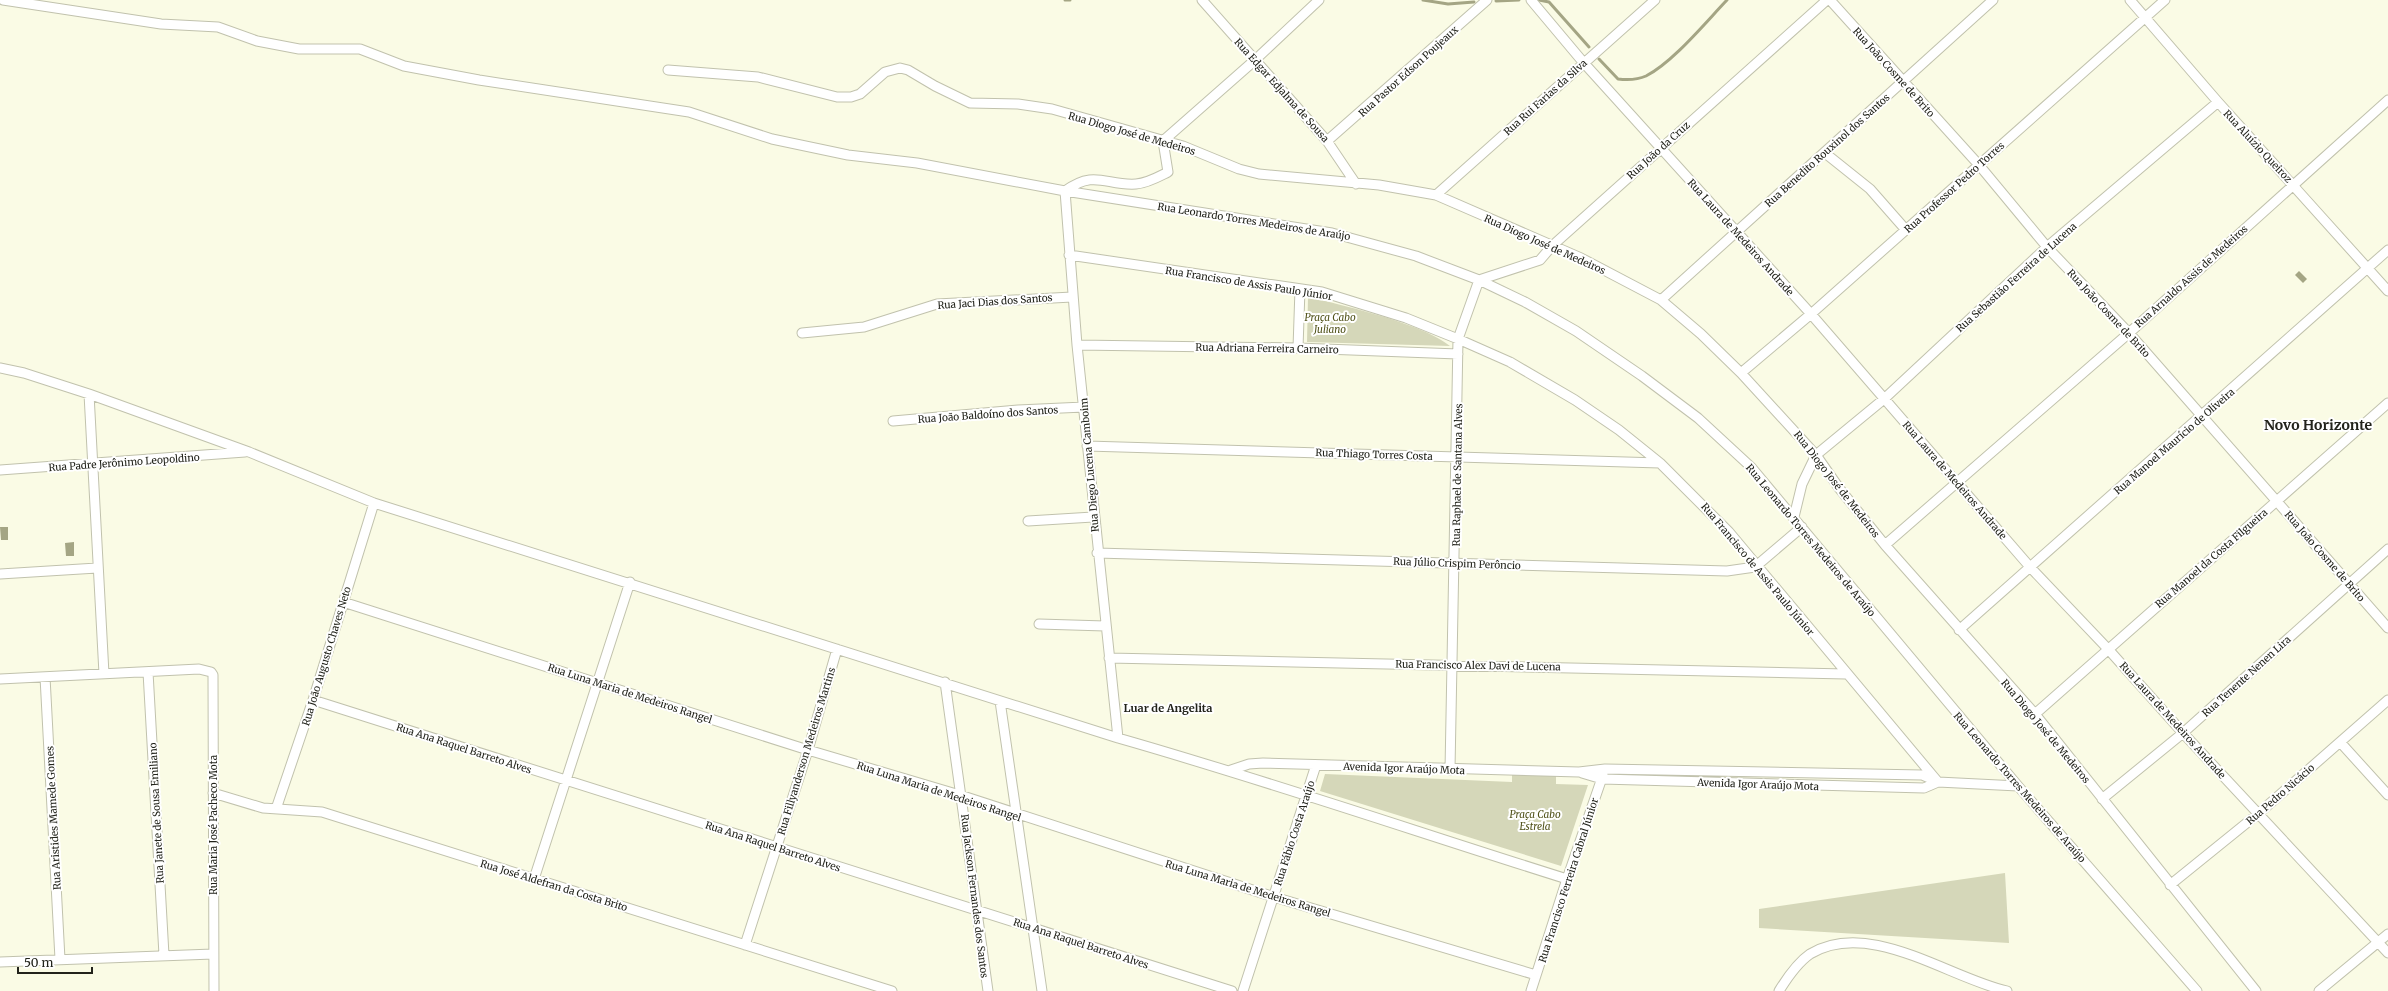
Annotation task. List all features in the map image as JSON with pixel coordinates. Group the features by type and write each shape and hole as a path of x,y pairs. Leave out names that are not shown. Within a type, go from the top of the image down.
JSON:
{"street":[{"name":"Rua Leonardo Torres Medeiros de Araújo","path":"3,0 161,24 218,27 257,41 299,49 360,49 404,66 479,80 681,111 712,118 791,143 848,155 917,163 1065,191 1355,237 1416,256 1479,280 1525,302 1576,331 1642,376 1698,418 1746,462 1794,517 2018,786 2197,991"},
{"name":"Rua Edgar Edjalma de Sousa","path":"1202,0 1327,141 1356,184"},
{"path":"1065,191 1076,183 1090,179 1135,184 1146,183 1168,172 1163,141 1255,60 1320,0"},
{"name":"Rua Pastor Edson Poujeaux","path":"1327,141 1487,0"},
{"name":"Rua Laura de Medeiros Andrade","path":"1531,0 1583,62 1811,314 2030,567 2108,648 2183,732 2388,953"},
{"name":"Rua Rui Farias da Silva","path":"1436,195 1583,62 1655,0"},
{"name":"Rua João Cosme de Brito","path":"1829,0 1979,165 2047,247 2129,332 2388,628"},
{"name":"Rua João da Cruz","path":"1479,280 1540,260 1552,246 1660,148 1829,0"},
{"name":"Rua Benedito Rouxinol dos Santos","path":"1661,300 1993,0"},
{"name":"Rua Aluízio Queiroz","path":"2130,0 2218,102 2388,291"},
{"name":"Rua Professor Pedro Torres","path":"1741,373 1811,314 2165,0"},
{"name":"Rua Diogo José de Medeiros","path":"668,70 758,77 837,98 851,98 860,94 885,72 900,68 915,73 935,86 970,103 1036,106 1183,146 1239,169 1259,174 1404,188 1436,195 1581,258 1661,300 1701,334 1741,373 1816,455 1839,488 1885,545 2035,714 2256,991"},
{"name":"Rua Arnaldo Assis de Medeiros","path":"1885,545 2129,332 2388,100"},
{"name":"Rua Sebastião Ferreira de Lucena","path":"1816,455 1884,399 2047,247 2218,102"},
{"path":"1825,153 1870,188 1906,230"},
{"name":"Rua Diego Lucena Camboim","path":"1065,191 1072,297 1084,407 1093,517 1118,738"},
{"name":"Rua Manoel Maurício de Oliveira","path":"1960,630 2388,250"},
{"name":"Rua Francisco de Assis Paulo Júnior","path":"1069,255 1322,292 1365,304 1458,339 1510,362 1574,400 1619,430 1660,462 1729,532 1755,567 1938,782"},
{"name":"Rua Raphael de Santana Alves","path":"1450,770 1458,456 1458,339 1479,280"},
{"path":"1298,348 1300,289"},
{"name":"Rua Jaci Dias dos Santos","path":"802,333 864,327 937,304 1072,297"},
{"name":"Rua Adriana Ferreira Carneiro","path":"1077,345 1298,348 1458,354"},
{"path":"0,368 24,373 89,394 248,452 374,503 630,582 1118,738 1231,770 1305,796 1567,879"},
{"path":"89,394 104,674"},
{"name":"Rua Manoel da Costa Filgueira","path":"2035,714 2108,648 2388,403"},
{"name":"Rua João Baldoíno dos Santos","path":"893,422 1018,410 1084,407"},
{"name":"Rua Thiago Torres Costa","path":"1087,446 1660,462"},
{"name":"Rua Padre Jerônimo Leopoldino","path":"0,470 93,465 248,452"},
{"path":"1794,517 1802,484 1816,455"},
{"name":"Rua João Augusto Chaves Neto","path":"276,809 313,700 374,503"},
{"path":"1028,520 1093,517"},
{"path":"1755,567 1802,527"},
{"name":"Rua Tenente Nenen Lira","path":"2102,799 2183,732 2388,549"},
{"name":"Rua Júlio Crispim Perôncio","path":"1097,553 1455,562 1727,571 1755,567"},
{"path":"0,574 98,568"},
{"path":"534,879 596,683 630,582"},
{"name":"Rua Luna Maria de Medeiros Rangel","path":"343,602 808,750 963,796 1017,815 1274,897 1536,976"},
{"path":"1039,624 1105,626"},
{"name":"Rua Fillyanderson Medeiros Martins","path":"745,945 808,750 837,649"},
{"name":"Rua Francisco Alex Davi de Lucena","path":"1109,658 1452,664 1846,674"},
{"name":"Rua Maria José Pacheco Mota","path":"148,672 199,669 208,670 213,676 214,991"},
{"path":"0,680 148,672"},
{"name":"Rua Janete de Sousa Emiliano","path":"148,672 164,955"},
{"name":"Rua Aristides Mamede Gomes","path":"45,677 60,959"},
{"name":"Rua Jackson Fernandes dos Santos","path":"945,682 963,796 976,910 988,991"},
{"name":"Rua Ana Raquel Barreto Alves","path":"313,700 1232,991"},
{"name":"Rua Pedro Nicácio","path":"2170,885 2259,814 2388,700"},
{"path":"1000,701 1042,991"},
{"path":"2340,742 2388,795"},
{"name":"Avenida Igor Araújo Mota","path":"1231,770 1249,764 1263,763 1450,770 1579,772 1605,770 1922,775 1938,782 2018,786"},
{"name":"Rua Fábio Costa Araújo","path":"1243,991 1316,765"},
{"name":"Rua Francisco Ferreira Cabral Júnior","path":"1531,991 1567,879 1605,770"},
{"name":"Avenida Igor Araújo Mota","path":"1579,772 1602,780 1924,788 1938,782"},
{"name":"Rua José Aldefran da Costa Brito","path":"213,793 263,808 322,812 892,991"},
{"path":"2319,991 2388,934"},
{"path":"1779,991 1793,971 1809,954 1837,945 1862,943 1906,953 2007,991"},
{"path":"0,962 213,954"}],"green space":[{"name":"Praça Cabo Juliano","path":"1308,297 1361,310 1403,323 1422,330 1450,346 1307,342"},
{"name":"Praça Cabo Estrela","path":"1325,774 1512,782 1512,774 1556,775 1556,784 1588,785 1561,866 1320,791"},
{"path":"2005,873 2009,943 1759,928 1759,909"}],"shaded area":[{"path":"2299,271 2307,279 2303,283 2295,275"},
{"path":"0,527 8,527 8,540 1,540"},
{"path":"74,542 74,556 66,556 65,543"}],"waterway":[{"path":"1065,0 1070,0"},
{"path":"1423,0 1448,4 1474,2"},
{"path":"1496,1 1519,0"},
{"path":"1539,0 1549,2 1589,47"},
{"path":"1599,59 1618,79 1625,80 1646,76 1678,52 1727,0"}],"district":[{"name":"Novo Horizonte","path":"2318,425"},
{"name":"Luar de Angelita","path":"1168,708"}]}
